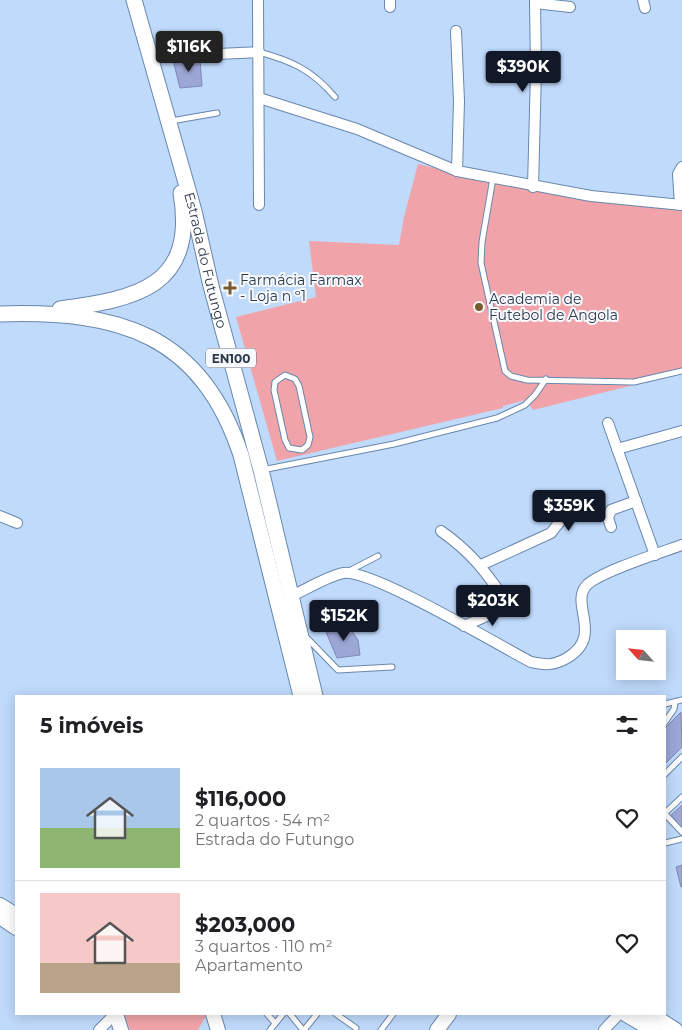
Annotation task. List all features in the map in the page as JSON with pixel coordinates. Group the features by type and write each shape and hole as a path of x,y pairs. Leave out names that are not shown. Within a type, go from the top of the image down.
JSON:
{"main road":[{"name":"Estrada do Futungo","path":"134,0 152,57 194,211 211,286 261,470 315,695"},
{"path":"141,0 152,57"},
{"path":"41,312 108,303 126,298 157,281 173,263 181,245 184,220 168,121"},
{"name":"EN100","path":"0,314 41,312 102,321 148,335 186,360 210,389 232,428 241,455 301,695"},
{"path":"0,905 15,914"},
{"path":"0,917 15,927"},
{"path":"115,1015 122,1030"},
{"path":"437,1030 448,1015"},
{"path":"628,1015 653,1030"},
{"path":"652,1015 675,1030"}],"street":[{"path":"258,0 260,205"},
{"path":"533,186 536,71 535,2 570,7"},
{"path":"456,31 459,101 457,171"},
{"path":"152,57 259,52"},
{"path":"259,98 357,128 457,171 598,197 681,204 678,174 682,167"},
{"path":"608,423 655,555"},
{"path":"617,449 682,432"},
{"path":"611,527 608,518 611,510 636,501"},
{"path":"482,565 551,534 561,520 559,512"},
{"path":"0,516 17,523"},
{"path":"441,531 462,546 482,565 506,602 506,606 464,626"},
{"path":"291,596 344,573 366,577 411,597 531,662 549,666 557,664 577,652 583,644 585,617 582,597 583,590 588,584 682,545"},
{"path":"99,1030 114,1015"},
{"path":"604,1030 619,1015"}],"lane":[{"path":"259,52 298,64 322,81 335,97"},
{"path":"168,121 217,113"},
{"path":"493,178 482,242 481,262 502,361 506,371 511,376 527,380 634,382 682,371"},
{"path":"297,451 308,445 310,437 298,382 292,376 284,375 276,382 274,390 287,445 297,451 300,462"},
{"path":"261,470 394,444 497,418 524,405 535,395 546,379"},
{"path":"344,573 378,556"},
{"path":"300,633 310,639 338,670 392,667"},
{"path":"666,704 682,700"},
{"path":"666,721 674,709 675,702"},
{"path":"666,773 682,757"},
{"path":"666,812 682,797"},
{"path":"666,814 682,832"},
{"path":"666,843 682,839"},
{"path":"268,1015 274,1023"},
{"path":"270,1030 282,1015"},
{"path":"291,1015 303,1030 316,1015"},
{"path":"337,1015 356,1028"},
{"path":"381,1030 392,1015"}],"shaded area":[{"name":"Academia de Futebol de Angola","path":"418,164 479,179 682,206 682,373 533,410 526,400 503,406 503,408 277,461 236,317 316,297 309,241 399,245 404,217"},
{"path":"124,1015 206,1015 198,1030 130,1030"}],"building":[{"path":"173,60 200,60 202,86 180,88"},
{"path":"347,624 358,640 360,655 337,658 326,632"},
{"path":"681,712 682,747 666,763 666,727"},
{"path":"682,805 682,830 669,817"},
{"path":"682,865 682,887 681,887 676,867"}],"place":[{"name":"Farmácia Farmax - Loja n º1","path":"230,288"},
{"name":"Academia de Futebol de Angola","path":"479,307"}]}
